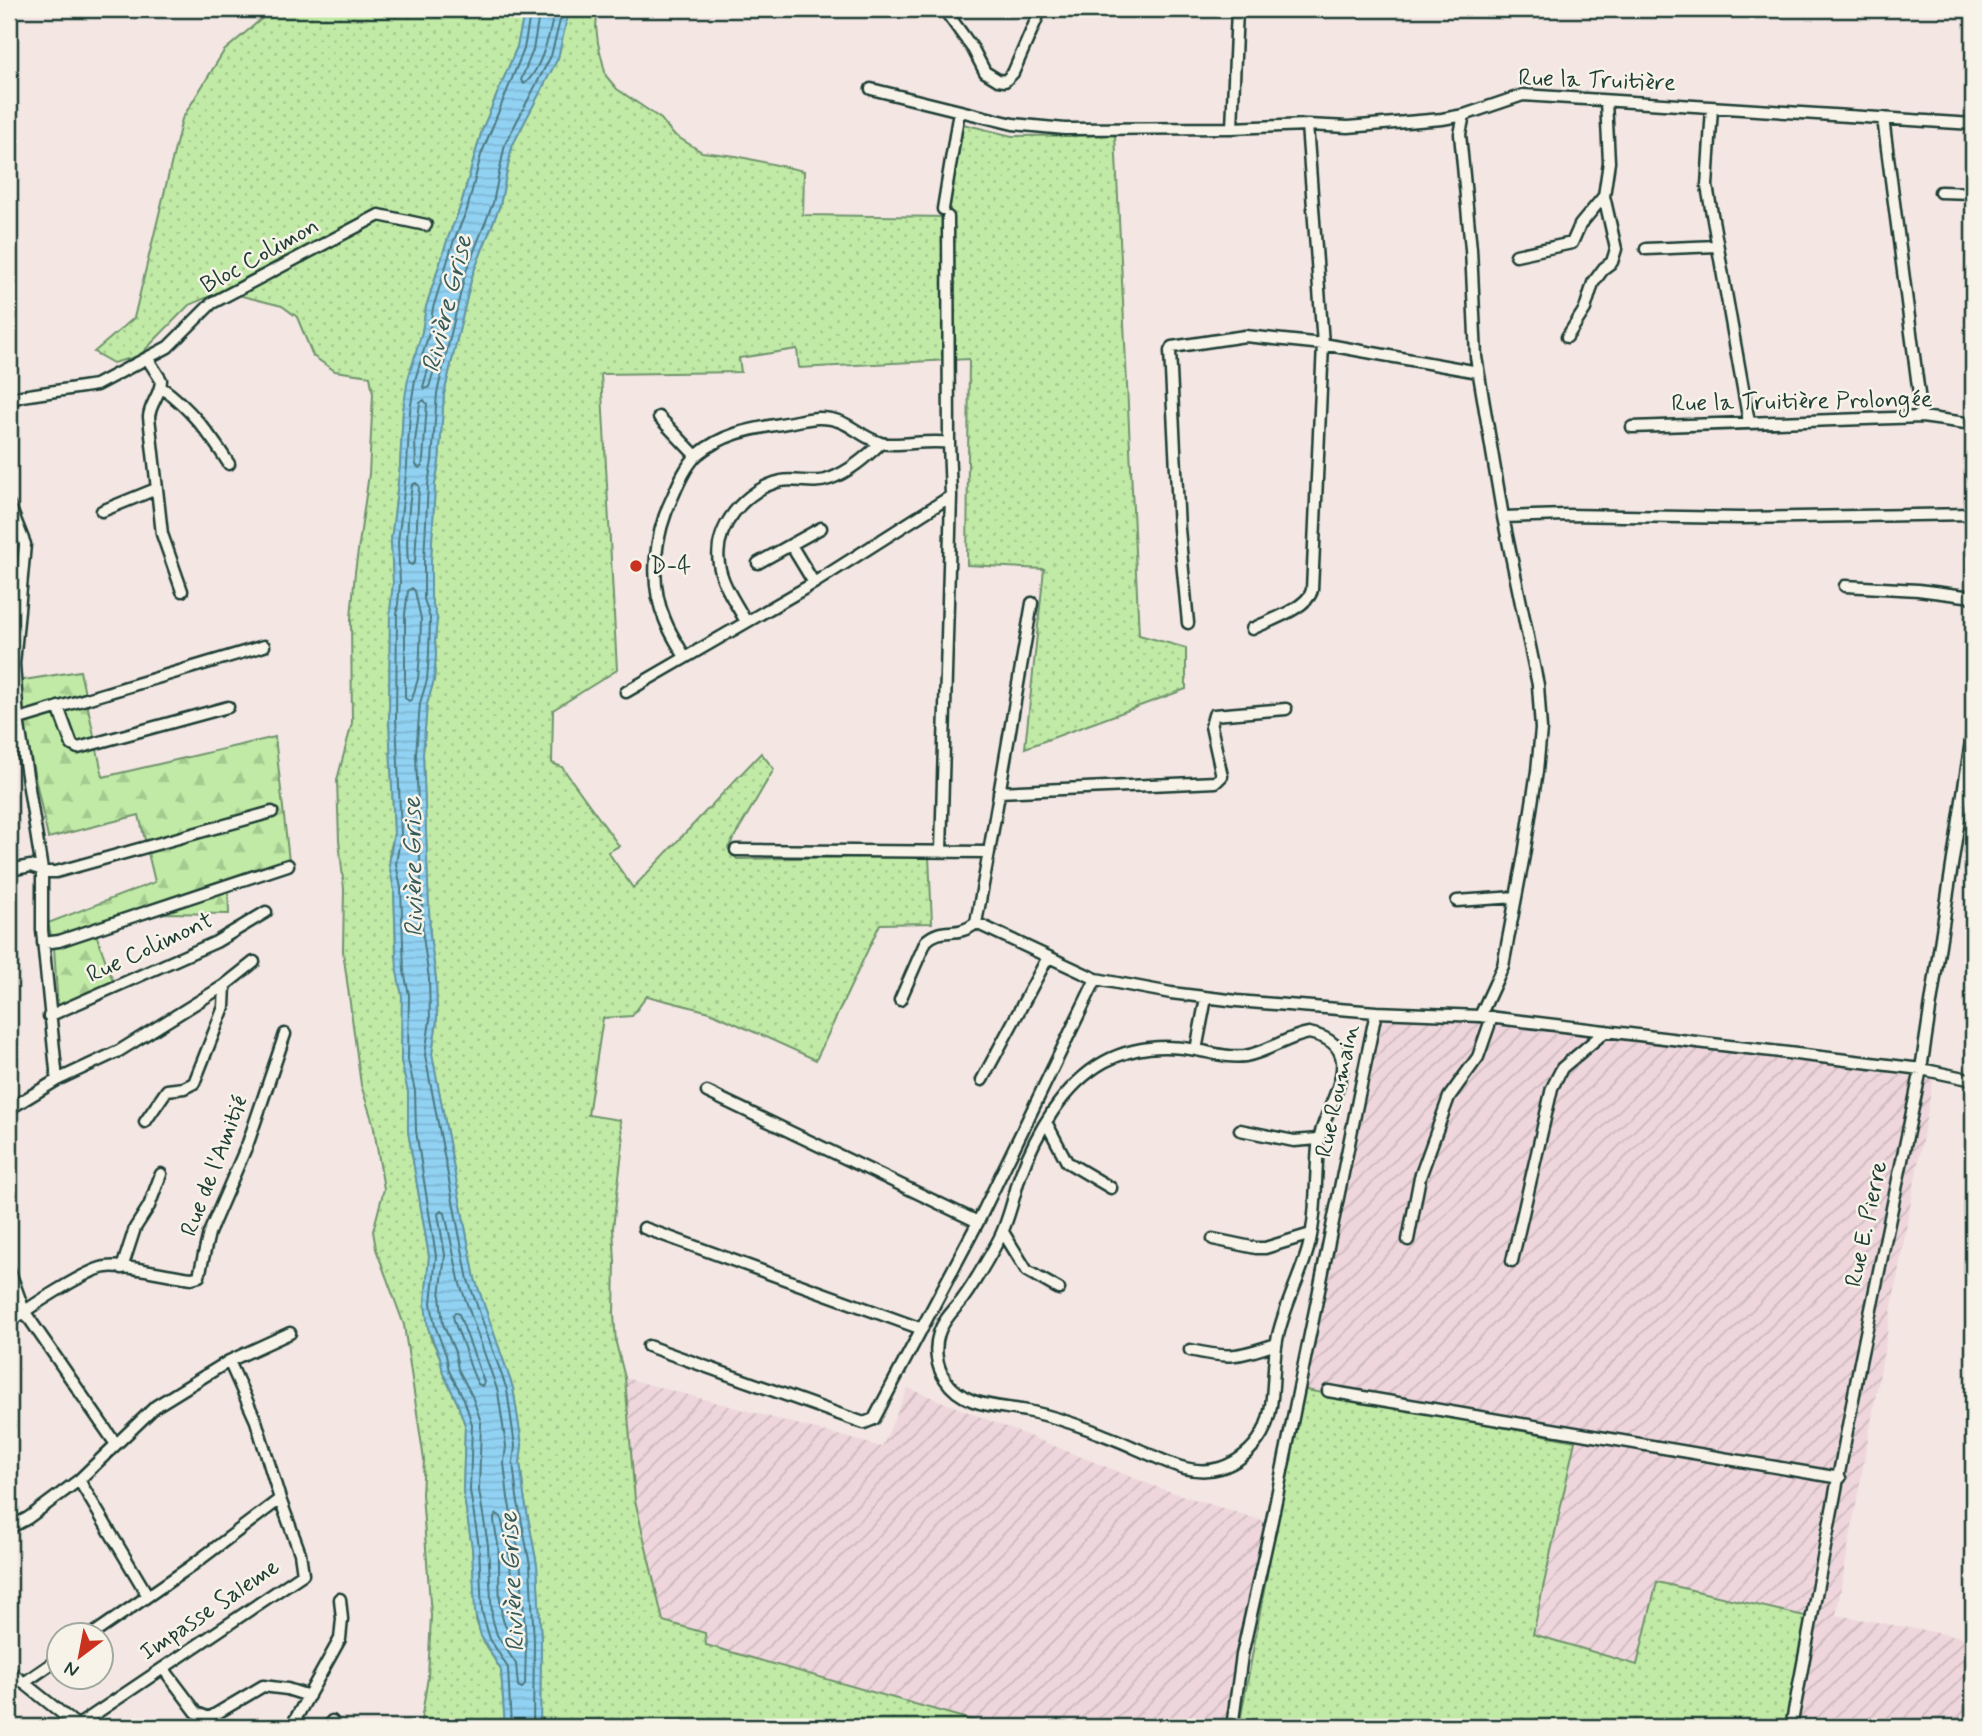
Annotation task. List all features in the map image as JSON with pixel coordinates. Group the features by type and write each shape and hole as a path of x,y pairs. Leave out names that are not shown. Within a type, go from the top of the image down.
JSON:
{"street":[{"path":"944,9 973,49 985,72 998,80 1005,80 1013,74 1041,9"},
{"path":"1232,128 1237,9"},
{"name":"Rue la Truitière","path":"871,89 1013,124 1065,129 1307,125 1348,127 1464,115 1523,95 1973,124"},
{"path":"1567,337 1586,309 1593,283 1612,262 1616,250 1604,196 1609,162 1606,101"},
{"path":"1712,107 1707,186 1749,422"},
{"path":"941,851 951,496 946,213 959,111"},
{"path":"1464,115 1460,134 1471,249 1478,372 1503,517 1538,685 1541,729 1535,783 1503,967 1480,1016"},
{"path":"1883,118 1922,417"},
{"path":"1252,629 1303,604 1311,596 1323,344 1307,125"},
{"path":"1940,192 1973,193"},
{"path":"1516,255 1572,243 1580,225 1604,196"},
{"name":"Bloc Colimon","path":"9,400 96,384 168,347 212,303 379,215 426,225"},
{"path":"1646,250 1717,246"},
{"path":"1188,623 1179,529 1170,351 1175,345 1245,336 1323,344 1478,372"},
{"path":"147,358 160,375 161,387 149,417 162,534 183,592"},
{"path":"161,387 180,401 209,433 229,464"},
{"path":"659,417 696,456"},
{"name":"Rue la Truitière Prolongée","path":"1632,427 1922,417 1973,424"},
{"path":"685,657 664,618 655,568 660,530 668,506 682,475 696,456 737,432 814,418 830,418 843,422 881,443 950,443"},
{"path":"746,622 724,583 718,562 721,540 740,504 755,492 782,481 828,479 862,461 881,443"},
{"path":"102,511 156,489"},
{"path":"626,692 814,583 951,496"},
{"path":"9,504 25,544 14,664 13,720 42,870 42,930 57,1080"},
{"path":"1503,517 1566,515 1740,519 1973,514"},
{"path":"758,563 821,528"},
{"path":"791,545 814,583"},
{"path":"1845,586 1917,590 1973,597"},
{"path":"900,1000 926,941 932,935 944,932 963,932 976,923 1032,603"},
{"path":"13,720 264,646"},
{"path":"58,707 72,745 78,748 228,707"},
{"path":"999,792 1216,782 1222,776 1211,726 1214,715 1286,709"},
{"name":"Rue E. Pierre","path":"1791,1727 1860,1362 1921,1069 1972,728"},
{"path":"9,870 31,866 56,872 272,812"},
{"path":"736,850 989,852"},
{"path":"43,943 68,938 288,865"},
{"path":"1457,901 1516,897"},
{"name":"Rue Colimont","path":"49,1016 216,942 266,912"},
{"path":"976,923 1096,979 1206,998 1376,1012"},
{"path":"982,1080 1048,957"},
{"path":"9,1109 57,1080 119,1051 225,985 254,962"},
{"path":"648,1346 864,1423 874,1419 978,1222 1096,979"},
{"path":"145,1122 167,1090 194,1083 223,1007 225,985"},
{"path":"1196,1050 1206,998"},
{"name":"Rue Roumain","path":"1232,1727 1242,1655 1376,1012 1492,1017 1921,1069 1973,1080"},
{"path":"1408,1240 1420,1177 1445,1108 1455,1087 1478,1058 1492,1017"},
{"path":"1512,1261 1552,1087 1562,1068 1606,1031"},
{"path":"1309,1033 1322,1036 1334,1044 1341,1057 1343,1072 1318,1139 1311,1234 1280,1325 1268,1420 1261,1437 1236,1461 1220,1468 1191,1470 1079,1426 1034,1412 970,1401 946,1381 936,1356 940,1327 972,1287 1003,1232 1021,1174 1046,1122 1075,1084 1105,1062 1137,1049 1159,1047 1196,1050 1243,1056 1309,1033"},
{"name":"Rue de l'Amitié","path":"9,1323 24,1311 102,1268 122,1268 192,1278 199,1276 209,1233 248,1143 285,1034"},
{"path":"707,1092 978,1222"},
{"path":"1046,1122 1067,1162 1111,1188"},
{"path":"1240,1130 1294,1141 1318,1139"},
{"path":"122,1268 135,1228 149,1206 161,1174"},
{"path":"644,1228 922,1329"},
{"path":"1003,1232 1027,1271 1059,1289"},
{"path":"1213,1239 1265,1248 1311,1234"},
{"path":"9,1269 24,1311 116,1443"},
{"path":"9,1528 28,1518 79,1480 156,1406 229,1361 290,1334"},
{"path":"1190,1350 1226,1357 1276,1344"},
{"path":"113,1620 280,1499 256,1421 229,1361"},
{"path":"1328,1391 1840,1478"},
{"path":"79,1480 148,1596"},
{"name":"Impasse Saleme","path":"78,1726 303,1574 300,1553 280,1499"},
{"path":"292,1727 341,1640 340,1599"},
{"path":"25,1682 46,1668"},
{"path":"163,1668 197,1713 209,1718 263,1686 287,1689 309,1696"},
{"path":"9,1671 78,1726"}],"shaded area":[{"path":"1394,1017 1489,1021 1807,1060 1933,1080 1836,1615 1973,1639 1973,1727 1787,1727 1657,1582 1637,1665 1533,1634 1575,1441 1301,1389 1378,1024"},
{"path":"625,1378 882,1447 908,1388 1159,1488 1266,1522 1225,1727 997,1727 705,1645 705,1633 663,1621 635,1500"}],"green space":[{"path":"273,9 525,9 517,47 482,130 460,208 426,307 403,410 400,466 391,541 393,582 390,613 389,718 394,833 389,856 394,889 396,955 402,996 401,1061 408,1092 408,1131 429,1256 425,1304 430,1336 465,1425 463,1491 472,1547 476,1620 484,1643 501,1670 505,1727 420,1727 428,1677 431,1616 422,1494 424,1460 404,1325 376,1249 373,1231 384,1189 373,1123 361,1085 343,951 344,889 337,780 352,723 351,618 369,474 373,394 370,376 335,371 313,356 297,317 282,306 222,291 189,305 139,356 113,363 94,352 134,318 182,119 224,51"},
{"path":"569,9 598,9 598,43 606,76 617,89 661,119 673,134 702,152 736,156 804,171 803,215 948,217 963,124 1012,136 1115,135 1139,635 1186,648 1186,689 1025,748 1044,569 967,565 969,359 799,368 797,349 739,358 741,372 601,374 617,670 553,710 552,763 562,767 619,846 608,852 633,888 761,753 774,769 728,848 737,859 929,856 932,923 880,924 816,1060 710,1012 647,996 632,1016 603,1018 588,1115 620,1120 623,1143 613,1228 616,1343 625,1378 635,1500 663,1621 705,1633 706,1645 996,1727 540,1727 541,1642 537,1565 524,1496 520,1462 522,1445 513,1388 475,1279 432,1054 437,1020 436,979 430,936 423,754 427,704 434,680 436,654 437,618 431,598 431,560 444,394 472,276 500,205 512,146 558,58"},
{"path":"80,671 103,777 275,737 289,861 228,882 229,914 164,913 96,934 115,987 58,1010 54,947 48,923 155,882 139,815 48,838 22,716 9,721 9,691 18,681"},
{"path":"1301,1389 1575,1441 1533,1634 1637,1665 1657,1582 1809,1617 1787,1727 1239,1727"}],"water":[{"name":"Rivière Grise","path":"525,9 569,9 558,58 512,146 500,205 472,276 444,394 431,560 431,598 437,618 436,654 434,680 427,704 423,754 430,936 436,979 437,1020 432,1054 475,1279 513,1388 522,1445 520,1462 524,1496 537,1565 541,1642 540,1727 505,1727 501,1670 481,1636 475,1612 472,1547 463,1491 465,1425 428,1328 425,1304 429,1256 408,1131 408,1092 401,1061 402,996 397,972 394,889 389,865 394,833 389,718 390,613 393,582 391,541 408,379 422,332 426,307 460,208 482,130 517,47"}],"place":[{"name":"D-4","path":"636,566"}]}
